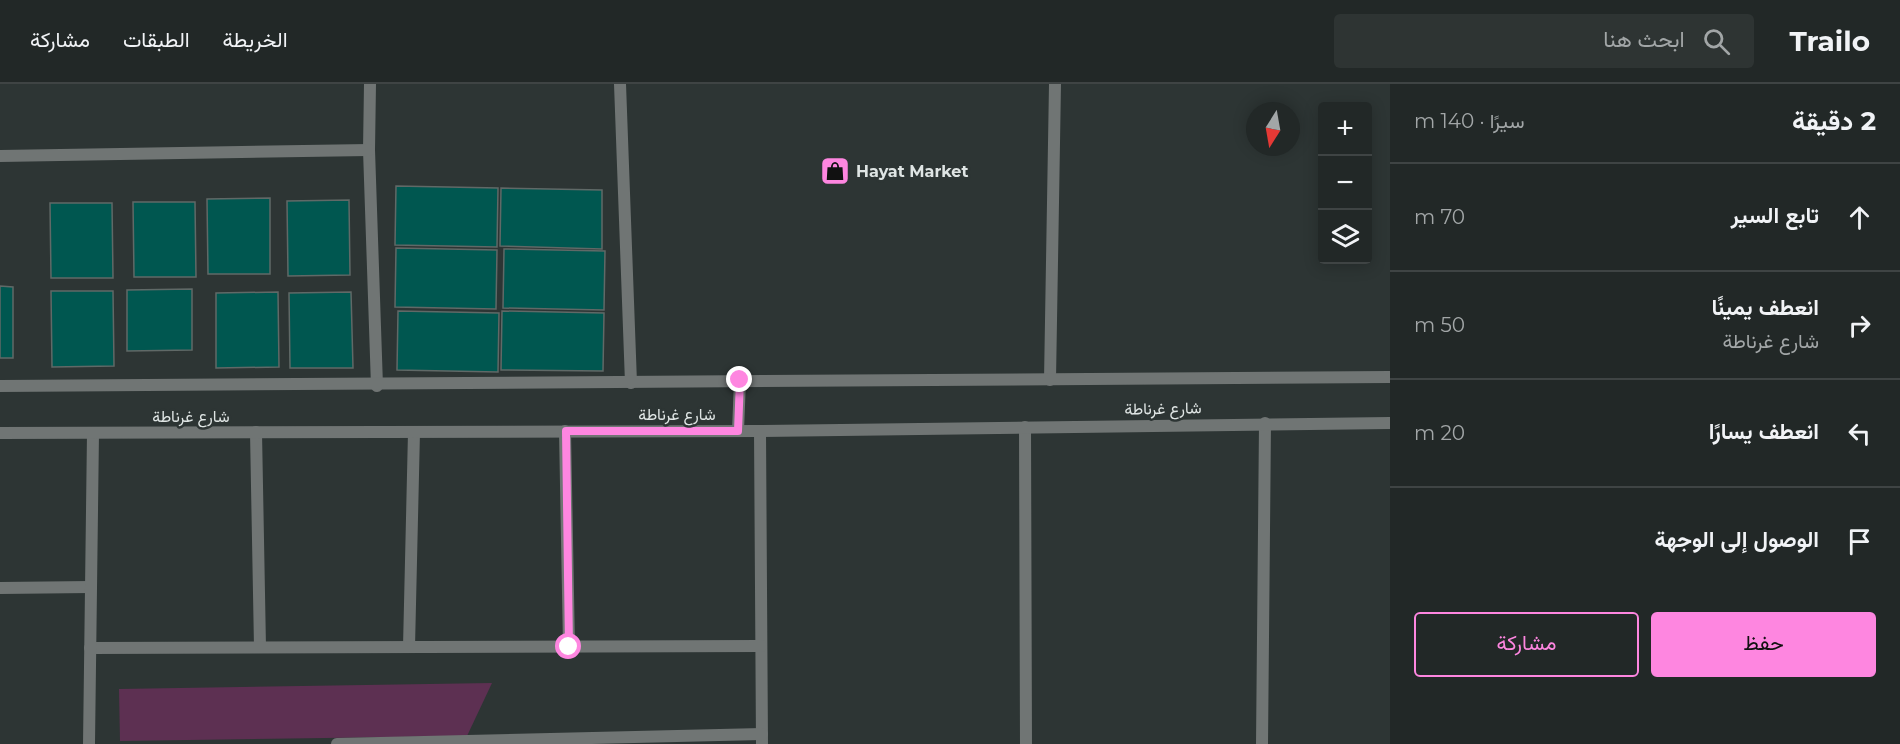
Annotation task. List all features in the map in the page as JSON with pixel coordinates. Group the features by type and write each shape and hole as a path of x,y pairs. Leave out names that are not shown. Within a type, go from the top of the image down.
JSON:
{"street":[{"path":"370,84 369,150 377,386"},
{"path":"620,84 632,383"},
{"path":"1050,380 1055,84"},
{"path":"0,156 369,150"},
{"path":"0,386 377,386 740,380 1390,377"},
{"path":"738,431 740,380"},
{"path":"1262,744 1265,423"},
{"name":"شارع غرناطة","path":"0,433 760,431 1390,423"},
{"path":"1025,427 1026,744"},
{"path":"566,431 569,647"},
{"path":"337,744 762,739 760,431"},
{"path":"256,432 260,647"},
{"path":"409,647 414,432"},
{"path":"89,744 93,433"},
{"path":"0,588 91,587"},
{"path":"90,648 761,646"}],"shaded area":[{"path":"492,683 467,736 120,741 119,689"}],"building":[{"path":"396,186 498,188 497,247 395,245"},
{"path":"501,188 602,190 602,249 500,246"},
{"path":"270,198 270,274 208,274 207,199"},
{"path":"349,200 350,275 288,276 287,201"},
{"path":"133,202 195,202 196,277 134,277"},
{"path":"50,203 112,203 113,278 51,278"},
{"path":"396,248 497,250 496,309 395,307"},
{"path":"504,249 605,251 604,310 503,308"},
{"path":"0,286 13,287 13,358 0,358"},
{"path":"192,289 192,350 127,351 127,290"},
{"path":"51,291 113,291 114,366 52,367"},
{"path":"278,292 279,367 216,368 216,293"},
{"path":"351,292 353,368 290,368 289,293"},
{"path":"398,311 499,313 498,372 397,370"},
{"path":"502,311 604,313 603,371 501,370"}],"place":[{"name":"Hayat Market","path":"835,171"}],"route":[{"path":"569,647 566,431 738,431 740,380"}]}
